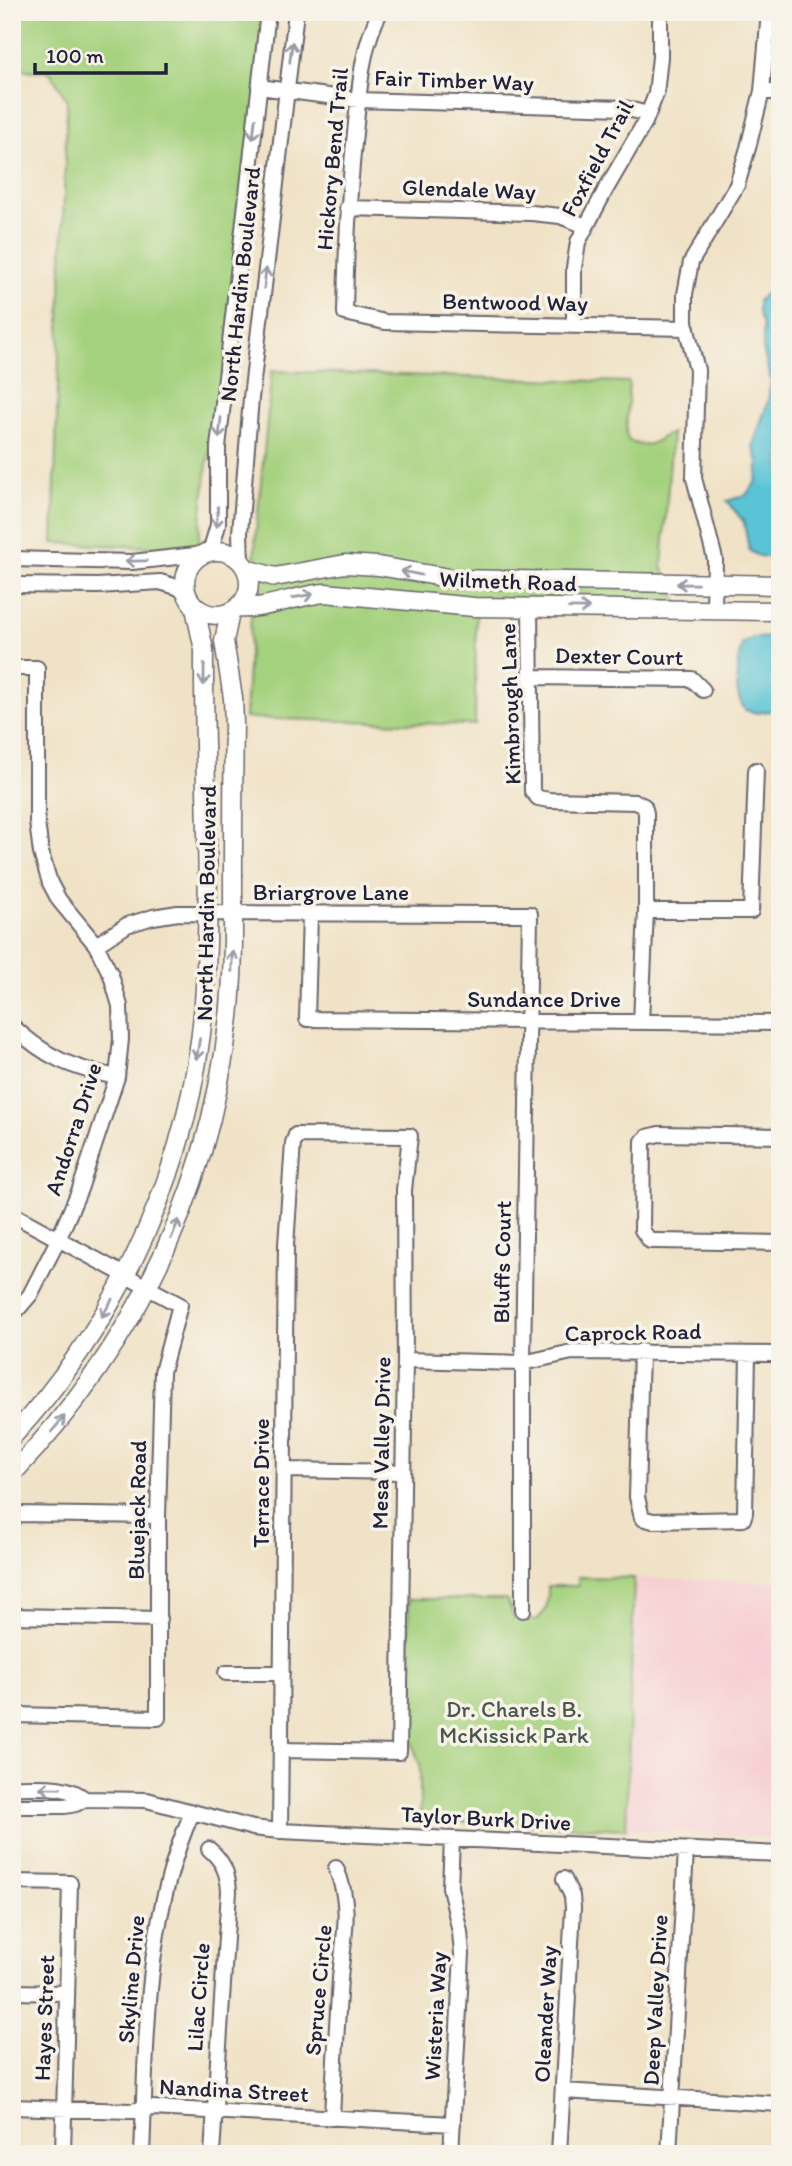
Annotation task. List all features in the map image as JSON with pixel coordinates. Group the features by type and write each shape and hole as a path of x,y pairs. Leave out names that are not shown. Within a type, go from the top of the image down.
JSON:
{"main road":[{"path":"226,552 244,566 248,589 243,602 233,610 214,615 191,601 184,584 187,570 194,559 207,553 226,552"},
{"name":"Wilmeth Road","path":"244,566 275,578 345,564 378,566 455,579 780,585"},
{"name":"Wilmeth Road","path":"233,610 256,608 325,593 376,596 442,605 780,611"},
{"name":"North Hardin Boulevard","path":"12,1437 70,1366 127,1274 164,1189 187,1108 204,1006 206,914 204,650 191,601"},
{"name":"North Hardin Boulevard","path":"12,1474 50,1433 98,1371 148,1286 173,1236 189,1195 214,1110 229,1016 233,914 233,698 224,641 233,610"},
{"path":"205,755 234,756"}],"street":[{"name":"North Hardin Boulevard","path":"207,553 218,525 218,447 268,12"},
{"name":"North Hardin Boulevard","path":"244,566 240,533 251,398 296,12"},
{"name":"Hickory Bend Trail","path":"345,313 347,208 358,100 369,34 380,12"},
{"name":"Foxfield Trail","path":"575,326 574,268 579,242 648,114 656,94 660,12"},
{"path":"715,610 713,551 694,478 697,370 687,328 685,293 691,262 737,185 762,91 769,12"},
{"name":"Fair Timber Way","path":"259,87 358,100 624,108 648,114"},
{"path":"762,91 780,93"},
{"name":"Glendale Way","path":"347,208 560,216 586,226"},
{"name":"Bentwood Way","path":"345,313 385,322 687,328"},
{"path":"12,559 132,562 207,553"},
{"path":"12,585 99,586 160,582 177,587 191,601"},
{"name":"Kimbrough Lane","path":"530,607 532,790 538,798 636,802 644,806 646,911"},
{"name":"Andorra Drive","path":"12,668 37,668 37,821 41,853 50,883 59,900 96,945 111,975 120,1006 121,1039 117,1077 80,1189 30,1295 12,1316"},
{"name":"Dexter Court","path":"530,677 692,679 703,690"},
{"path":"641,1022 646,911 751,911 756,770"},
{"name":"Briargrove Lane","path":"96,945 127,925 153,917 178,914 530,915"},
{"name":"Sundance Drive","path":"310,915 307,1019 780,1023"},
{"name":"Bluffs Court","path":"523,1610 523,1363 530,915"},
{"path":"12,1026 45,1053 68,1066 117,1077"},
{"path":"780,1136 659,1134 647,1137 643,1141 642,1230 650,1241 780,1243"},
{"name":"Mesa Valley Drive","path":"282,1750 399,1752 405,1360 404,1190 410,1136 296,1135"},
{"name":"Terrace Drive","path":"280,1831 286,1245 293,1143 296,1135"},
{"path":"12,1214 148,1286"},
{"name":"Bluejack Road","path":"12,1715 158,1718 158,1516 162,1372 180,1305 148,1286"},
{"name":"Caprock Road","path":"405,1360 523,1363 572,1352 780,1354"},
{"path":"641,1352 637,1497 639,1514 646,1520 653,1521 743,1519 748,1354"},
{"path":"284,1470 403,1472"},
{"path":"14,1518 158,1516"},
{"path":"12,1615 159,1619"},
{"path":"226,1672 282,1672"},
{"path":"12,1787 75,1790 85,1799 65,1806 12,1806"},
{"name":"Taylor Burk Drive","path":"85,1799 147,1800 253,1828 280,1831 780,1854"},
{"name":"Skyline Drive","path":"142,2154 155,1938 170,1868 192,1813"},
{"name":"Wisteria Way","path":"451,2154 462,1954 450,1887 452,1839"},
{"name":"Lilac Circle","path":"209,1849 224,1865 229,1878 212,2154"},
{"name":"Deep Valley Drive","path":"669,2154 687,1850"},
{"name":"Spruce Circle","path":"332,2118 340,1974 347,1922 342,1885 336,1868"},
{"name":"Oleander Way","path":"559,2154 573,1908 572,1896 564,1880"},
{"name":"Hayes Street","path":"12,1882 70,1883 63,2154"},
{"path":"12,1992 67,1993"},
{"path":"563,2091 780,2104"},
{"name":"Nandina Street","path":"12,2107 214,2111 453,2124"}],"shaded area":[{"path":"634,1578 780,1582 780,1838 626,1829"}],"green space":[{"path":"12,12 270,12 229,355 207,465 198,549 53,543 67,100 50,72 12,69"},
{"path":"272,371 629,382 626,433 628,440 647,445 672,433 662,567 683,615 476,611 475,725 245,718 256,532"},
{"name":"Dr. Charels B. McKissick Park","path":"578,1577 634,1578 626,1829 420,1820 420,1765 408,1732 409,1599 507,1599 514,1618 536,1620 546,1609 548,1586 578,1586"}],"water":[{"path":"780,286 780,557 767,557 756,555 749,550 744,522 727,501 746,495 756,482 758,462 753,445 768,401 771,381 763,349 763,327 758,301"},
{"path":"780,637 780,709 758,713 745,710 737,687 742,644 753,638"}]}
